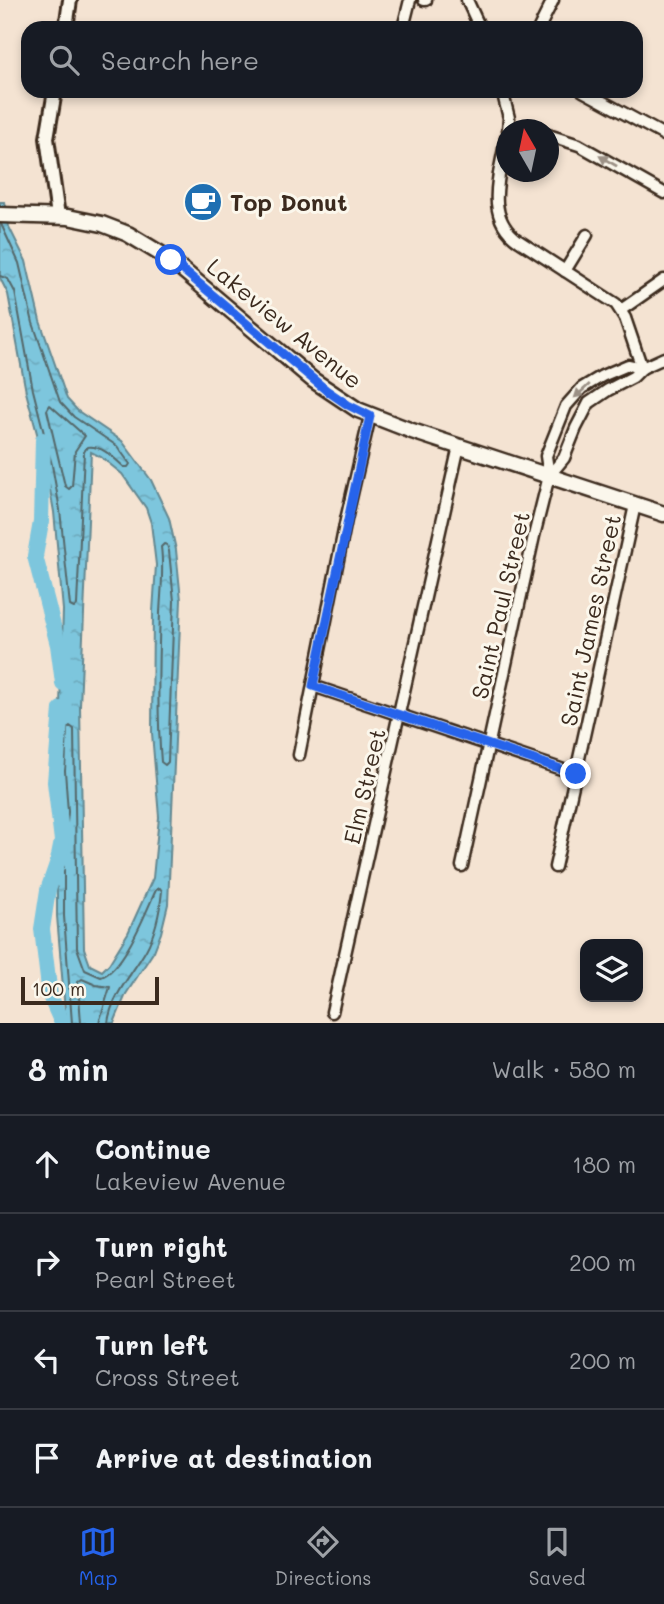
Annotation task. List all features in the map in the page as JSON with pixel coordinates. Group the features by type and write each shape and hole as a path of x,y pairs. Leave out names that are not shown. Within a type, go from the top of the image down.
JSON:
{"main road":[{"name":"Lakeview Avenue","path":"6,215 58,216 110,227 160,252 319,385 370,416 664,514"}],"street":[{"path":"67,21 70,0"},
{"path":"405,21 410,0"},
{"path":"467,0 478,21"},
{"path":"543,21 554,0"},
{"path":"54,98 47,138 58,216"},
{"path":"504,98 509,119"},
{"path":"607,98 664,135"},
{"path":"559,139 579,145 664,193"},
{"path":"499,182 496,197 501,223 511,236 610,299 621,310 642,368"},
{"path":"565,271 587,235"},
{"path":"621,310 664,280"},
{"path":"549,476 564,458 589,403 633,377 642,368 664,358"},
{"path":"549,476 546,456 566,406 582,388 602,376 628,365 642,368"},
{"path":"299,755 370,416"},
{"name":"Elm Street","path":"332,1012 459,446"},
{"name":"Saint Paul Street","path":"462,866 549,476"},
{"name":"Saint James Street","path":"555,867 635,505"},
{"path":"313,686 576,774"}],"water":[{"path":"0,202 4,202 9,227 26,261 40,321 67,399 78,411 122,441 151,480 169,518 176,550 181,600 168,904 154,951 126,994 114,1023 66,1023 57,916 63,610 54,512 46,467 26,392 8,294 0,278","holes":["91,452 122,474 146,508 151,523 156,565 152,733 159,817 153,878 128,933 102,971 90,965 84,948 80,706"]}],"waterway":[{"path":"43,440 41,522 35,556 58,645 63,683"},
{"path":"61,709 55,782 62,841 48,890 42,929 50,996 62,1023"}],"place":[{"name":"Top Donut","path":"203,202"}],"route":[{"path":"171,260 326,390 370,416 313,686 576,774"}]}
